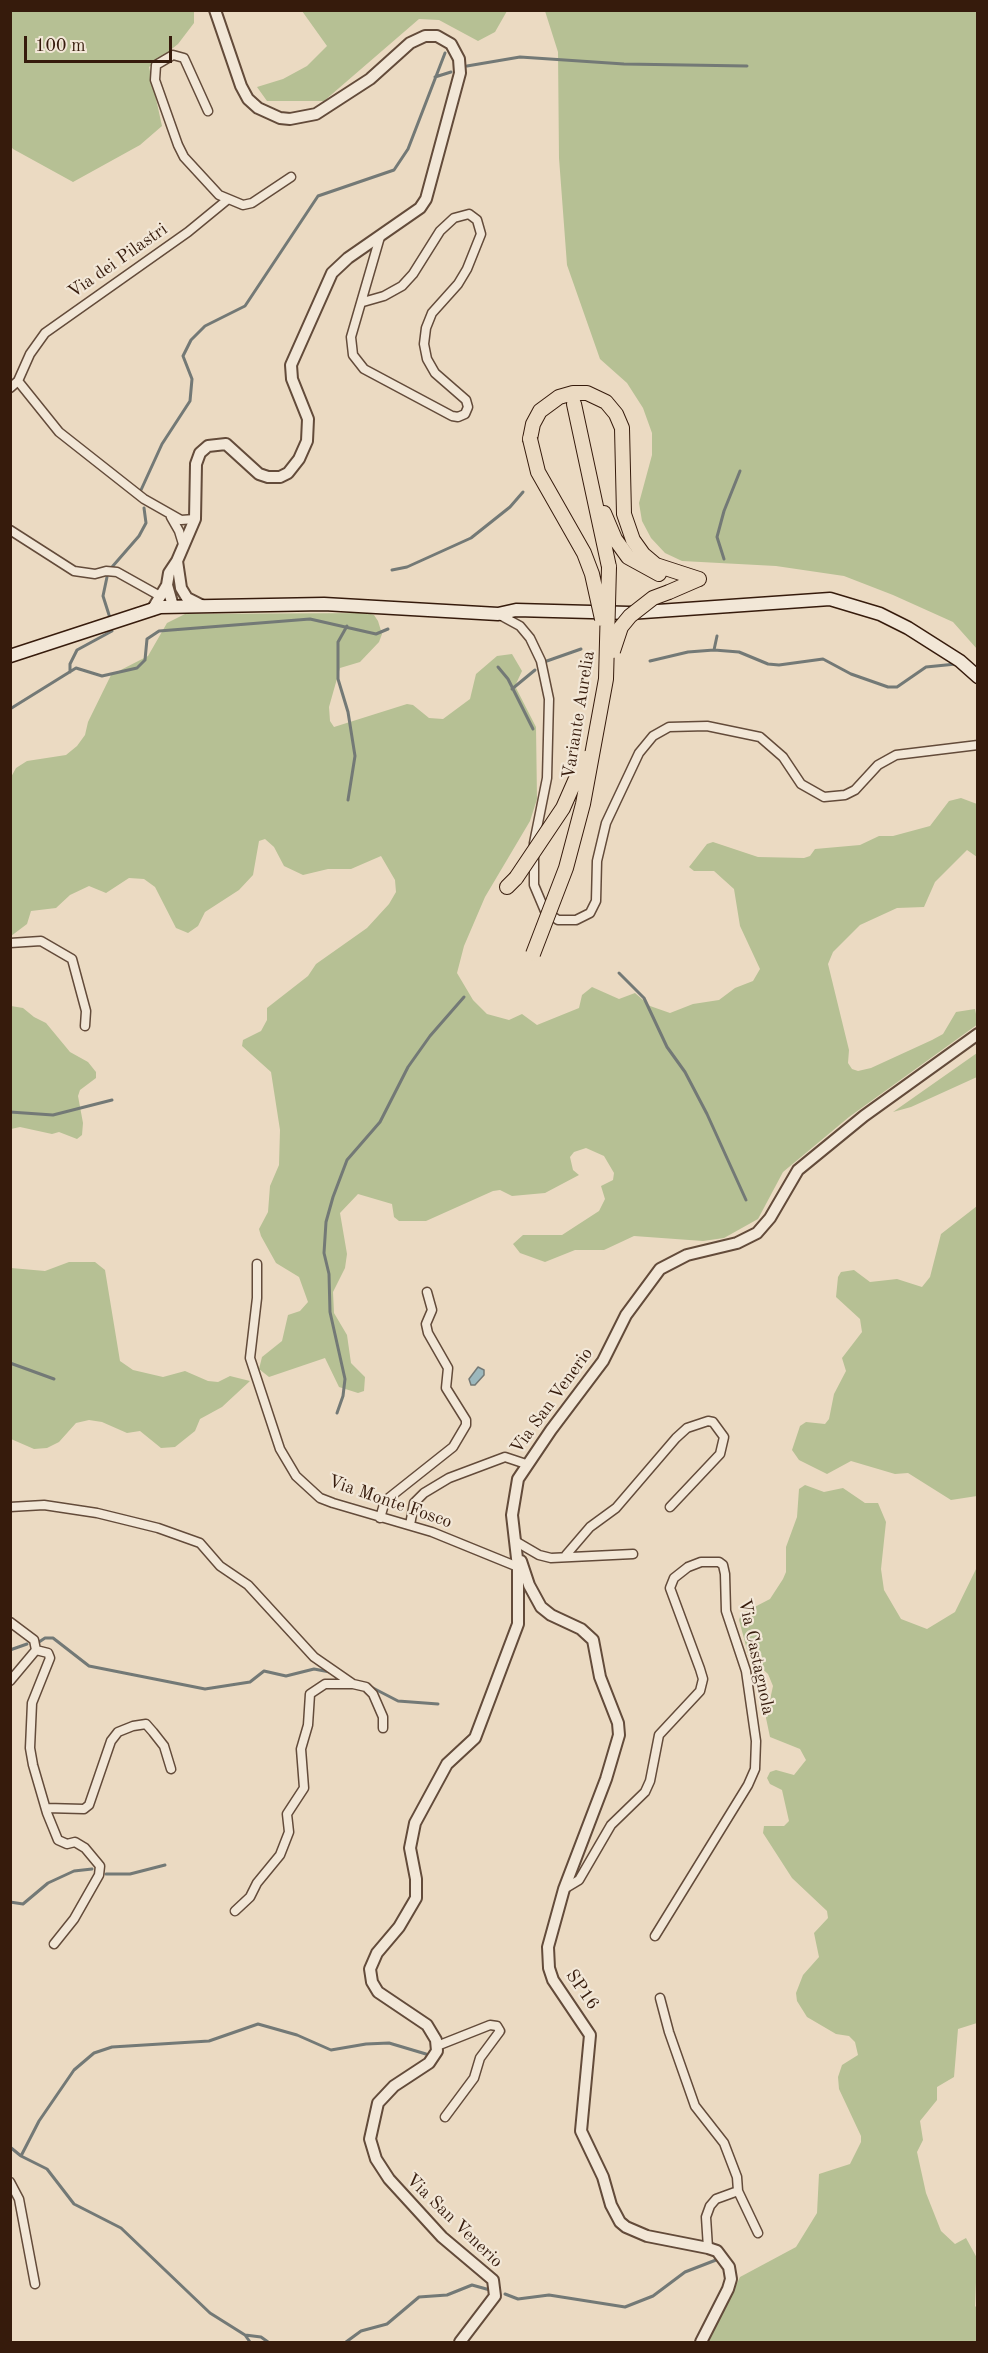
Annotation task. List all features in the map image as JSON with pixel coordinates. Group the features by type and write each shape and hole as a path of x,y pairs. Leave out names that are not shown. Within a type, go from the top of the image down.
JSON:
{"highway":[{"path":"606,679 600,604 592,574 571,528 538,472 530,439 536,417 546,405 559,397 573,393 587,393 606,402 616,414 622,428 624,514 633,540 643,554 656,565 699,579"},
{"name":"Variante Aurelia","path":"533,954 566,868 583,804 606,679 609,567 574,404"},
{"path":"591,484 615,539 628,556 643,567 663,575 699,579"},
{"path":"606,679 615,641 621,627 639,606 699,579"},
{"path":"511,882 563,808 598,725"}],"main road":[{"path":"10,656 152,610 176,606 324,604 498,614 516,610 629,613 831,599 872,611 909,628 960,661 978,677"}],"street":[{"path":"152,610 167,585 169,573 177,561 195,519 196,464 200,453 208,446 217,443 233,448 259,474 268,477 288,473 299,459 307,441 308,420 292,379 291,365 332,273 348,258 412,215 426,199 459,84 459,58 456,50 444,39 425,36 411,43 370,80 316,114 290,119 280,118 258,108 241,86 215,10"},
{"path":"208,111 184,58 173,55 156,65 155,80 184,157 219,195 243,205 252,203 291,177"},
{"name":"Via dei Pilastri","path":"10,388 18,381 30,354 45,333 188,232 227,200"},
{"path":"363,302 384,296 402,286 413,274 440,231 454,218 468,214 477,220 481,234 467,269 458,284 432,313 426,328 424,344 427,359 435,373 466,400 468,407 465,414 459,417 452,416 364,369 353,355 351,337 380,237"},
{"path":"18,381 59,432 144,499 181,520 195,519"},
{"path":"171,516 183,544"},
{"path":"10,530 74,571 95,574 106,570 129,578 160,596"},
{"path":"177,561 181,588 187,598 203,606"},
{"path":"167,585 176,606"},
{"path":"176,606 181,588"},
{"path":"498,614 520,626 530,638 541,661 549,699 547,778 534,843 534,885 545,911 558,920 576,920 590,913 596,901 597,861 606,823 625,788 639,753 653,736 669,727 707,726 760,737 783,758 801,784 824,797 845,795 855,790 878,765 896,755 978,745"},
{"path":"10,943 41,941 72,959 86,1011 85,1026"},
{"name":"Via San Venerio","path":"460,2343 495,2296 493,2280 442,2237 388,2179 376,2159 370,2139 373,2114 383,2094 429,2063 435,2057 437,2046 433,2031 427,2025 378,1992 372,1982 370,1969 377,1953 399,1927 416,1899 416,1879 410,1836 422,1806 447,1764 476,1738 518,1624 518,1567 514,1501 518,1479 526,1464 603,1361 626,1315 660,1269 687,1255 736,1243 757,1233 770,1218 798,1170 864,1116 978,1034"},
{"name":"Via Monte Fosco","path":"257,1264 257,1298 250,1358 280,1449 296,1476 320,1498 380,1518 410,1525 518,1567"},
{"path":"380,1518 385,1501 444,1455 464,1432 466,1425 466,1420 446,1388 448,1368 428,1333 426,1324 432,1310 427,1292"},
{"path":"566,1555 590,1527 616,1508 687,1428 708,1421 713,1422 723,1437 720,1454 670,1507"},
{"path":"410,1525 414,1503 424,1493 449,1478 505,1457 526,1464"},
{"path":"10,1507 44,1505 97,1513 158,1528 200,1543 220,1566 248,1585 314,1657 353,1684"},
{"path":"515,1541 539,1555 551,1558 566,1555 585,1558 633,1554"},
{"name":"SP16","path":"515,1541 529,1585 541,1606 551,1615 580,1629 593,1640 600,1677 618,1723 618,1745 564,1889 551,1932 548,1960 553,1980 576,2009 590,2035 580,2118 583,2140 600,2170 615,2215 626,2227 660,2240 708,2248"},
{"name":"Via Castagnola","path":"564,1889 579,1880 611,1825 645,1792 650,1781 660,1735 700,1691 703,1679 670,1588 674,1578 688,1567 701,1562 719,1562 723,1565 725,1574 726,1611 746,1671 756,1741 755,1769 748,1785 655,1936"},
{"path":"10,1622 33,1640 36,1650"},
{"path":"10,1681 36,1650"},
{"path":"36,1650 48,1653 50,1658 32,1703 30,1748 46,1808 58,1840 67,1844 75,1842 85,1848 100,1866 99,1875 74,1919 54,1944"},
{"path":"235,1911 250,1897 257,1883 280,1855 289,1832 287,1814 304,1788 301,1749 308,1725 310,1694 325,1684 353,1684 366,1687 373,1694 383,1717 383,1728"},
{"path":"46,1808 84,1809 89,1805 111,1741 118,1732 133,1726 146,1724 164,1746 171,1769"},
{"path":"660,1998 694,2106 724,2143 737,2176 738,2191 758,2233"},
{"path":"437,2046 490,2025 497,2026 500,2031 480,2058 474,2078 445,2117"},
{"path":"10,2182 19,2199 35,2284"},
{"path":"701,2343 731,2279 723,2258 708,2248 706,2217 710,2206 716,2199 738,2191"}],"green space":[{"path":"10,11 194,11 194,23 178,44 149,67 162,126 140,145 73,182 13,149 10,145"},
{"path":"302,11 507,11 495,32 478,41 439,20 419,19 324,101 267,101 257,87 283,79 307,66 327,46"},
{"path":"545,11 977,11 977,649 953,622 844,576 776,566 682,561 665,553 651,538 642,521 639,503 652,455 652,433 643,408 627,383 600,359 567,265 559,158 558,52"},
{"path":"368,613 374,615 378,621 382,634 379,642 360,662 340,668 329,707 330,721 334,727 407,704 413,705 429,718 443,719 470,699 476,674 497,656 512,654 522,671 515,686 536,727 537,799 530,821 485,897 464,946 457,973 473,1000 487,1014 509,1020 522,1014 537,1025 579,1008 582,995 592,987 619,999 635,993 650,1006 670,1013 693,1004 719,1000 735,988 753,981 760,969 740,926 734,889 714,871 694,871 689,867 707,844 713,842 758,857 804,858 810,856 815,849 860,845 879,836 893,836 930,826 949,801 961,798 977,804 977,857 967,850 935,882 924,907 897,908 860,925 833,952 828,964 849,1050 848,1063 852,1069 858,1071 871,1068 943,1034 956,1012 975,1009 978,1024 849,1117 783,1172 758,1219 724,1238 703,1241 634,1236 604,1250 575,1250 545,1262 520,1253 513,1244 523,1235 562,1235 599,1211 605,1199 601,1186 613,1180 614,1173 604,1156 586,1148 574,1152 570,1157 573,1170 579,1175 545,1193 512,1196 500,1190 493,1191 426,1221 399,1221 394,1217 392,1204 358,1194 340,1213 347,1254 345,1268 333,1292 334,1313 347,1335 351,1363 365,1377 364,1391 358,1393 339,1387 325,1358 269,1377 259,1369 262,1357 282,1341 288,1315 300,1311 308,1302 299,1277 276,1263 259,1229 268,1212 270,1186 279,1165 280,1130 271,1072 242,1046 243,1040 261,1031 267,1020 267,1008 308,976 316,964 367,928 389,904 396,892 395,880 381,856 351,869 328,869 303,875 284,866 274,847 265,839 259,841 253,875 239,890 205,912 198,926 188,933 176,928 155,887 144,879 129,878 106,893 89,886 70,895 56,908 31,911 27,924 11,936 10,779 16,768 27,761 66,755 77,746 85,735 88,722 111,675 148,656 167,623 185,614"},
{"path":"11,1006 23,1008 46,1023 70,1052 88,1062 96,1072 96,1078 80,1090 78,1096 83,1123 82,1135 77,1139 59,1132 52,1134 20,1127 11,1129"},
{"path":"977,1053 977,1077 911,1107 893,1112"},
{"path":"977,1206 977,1496 951,1500 908,1473 895,1474 851,1461 827,1474 799,1460 792,1450 800,1426 806,1422 825,1424 829,1419 834,1394 846,1371 842,1358 862,1332 860,1319 836,1297 838,1277 841,1272 854,1270 870,1282 897,1279 922,1287 930,1277 941,1234"},
{"path":"69,1262 95,1262 105,1270 120,1361 133,1370 163,1377 185,1371 208,1381 218,1382 230,1376 250,1381 222,1407 200,1419 195,1431 175,1447 161,1448 140,1431 127,1433 102,1422 89,1420 76,1423 59,1442 47,1448 34,1449 11,1439 11,1268 45,1271"},
{"path":"805,1485 824,1492 843,1488 865,1503 878,1503 886,1522 881,1569 884,1590 901,1619 927,1629 955,1612 977,1567 977,2023 958,2029 954,2077 937,2087 937,2100 920,2121 923,2140 917,2152 926,2193 941,2231 955,2244 966,2238 977,2258 975,2306 977,2308 977,2342 708,2342 740,2277 796,2247 817,2213 819,2174 850,2164 861,2142 861,2136 839,2089 838,2077 842,2065 858,2055 855,2042 849,2036 836,2034 807,2017 797,2001 796,1993 803,1975 819,1957 814,1933 828,1918 827,1911 792,1878 763,1833 764,1826 784,1826 789,1821 782,1790 770,1784 767,1778 770,1772 776,1770 794,1775 806,1760 800,1749 770,1737 766,1718 773,1686 768,1674 749,1657 739,1620 741,1614 770,1599 783,1579 786,1572 786,1547 797,1517 799,1489"}],"water":[{"path":"478,1367 484,1370 484,1375 475,1385 471,1385 469,1379"}],"waterway":[{"path":"141,490 162,444 190,401 192,379 183,356 191,340 205,326 245,306 318,196 394,170 408,149 445,53"},
{"path":"467,66 520,57 624,64 747,66"},
{"path":"435,77 451,72"},
{"path":"724,559 717,537 724,511 740,471"},
{"path":"392,570 407,567 471,538 510,507 523,492"},
{"path":"112,567 139,536 146,523 144,508"},
{"path":"107,577 103,596 110,618"},
{"path":"10,709 76,668 102,676 137,668 145,660 147,639 159,631 310,619 376,634 388,629"},
{"path":"347,626 338,642 338,679 348,712 355,756 348,800"},
{"path":"70,672 70,664 77,650 112,631"},
{"path":"714,650 717,636"},
{"path":"544,662 581,649"},
{"path":"650,661 688,652 714,650 739,652 768,664 779,665 823,659 851,674 888,687 897,687 926,667 956,664"},
{"path":"498,667 508,679 533,729"},
{"path":"512,689 535,670"},
{"path":"619,973 644,998 667,1047 685,1072 707,1114 746,1200"},
{"path":"337,1413 343,1396 345,1379 330,1312 329,1274 324,1253 326,1222 333,1197 347,1160 380,1122 408,1067 430,1036 464,997"},
{"path":"10,1112 53,1115 112,1100"},
{"path":"10,1363 54,1379"},
{"path":"39,1642 45,1638 53,1638 89,1666 205,1689 250,1682 264,1671 286,1676 314,1669 330,1672"},
{"path":"10,1650 27,1644"},
{"path":"371,1687 398,1701 438,1704"},
{"path":"106,1874 130,1874 165,1865"},
{"path":"10,1902 23,1904 48,1883 74,1871 92,1869"},
{"path":"21,2156 39,2121 74,2070 94,2053 112,2047 209,2041 258,2024 297,2035 331,2050 389,2043 426,2054"},
{"path":"10,2147 21,2156 47,2169 74,2204 121,2228 210,2313 245,2335 250,2342"},
{"path":"505,2294 518,2299 549,2295 625,2307 653,2296 685,2272 716,2260"},
{"path":"346,2342 361,2331 387,2324 419,2297 447,2295 472,2285 490,2290"},
{"path":"245,2335 261,2337 268,2342"}]}
